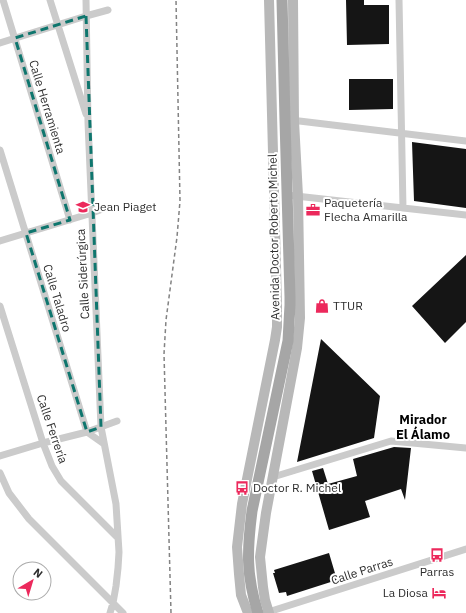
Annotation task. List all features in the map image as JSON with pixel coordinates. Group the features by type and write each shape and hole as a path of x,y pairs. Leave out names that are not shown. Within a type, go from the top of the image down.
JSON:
{"main road":[{"name":"Avenida Doctor Roberto Michel","path":"248,613 242,595 237,548 242,504 277,327 270,0"},
{"name":"Avenida Doctor Roberto Michel","path":"265,613 260,557 266,512 297,348 300,318 292,195 290,120 282,0"},
{"name":"Avenida Doctor Roberto Michel","path":"290,120 293,0"},
{"name":"Avenida Doctor Roberto Michel","path":"265,613 252,597 248,557 249,536 252,511 288,341 292,195"}],"street":[{"name":"Calle Herramienta","path":"3,0 70,220"},
{"path":"50,0 88,122"},
{"name":"Calle Siderúrgica","path":"86,0 88,122 101,427 116,504 118,538 118,568 113,603 110,613"},
{"path":"399,0 402,208"},
{"path":"0,43 108,10"},
{"path":"290,120 466,141"},
{"name":"Calle Taladro","path":"0,150 87,432"},
{"path":"292,195 466,215"},
{"path":"0,241 92,214 105,208"},
{"name":"Calle Ferrería","path":"0,306 49,462 61,481 118,538"},
{"path":"0,456 87,432 117,421"},
{"path":"87,432 104,444"},
{"path":"273,477 391,441 466,448"},
{"path":"0,473 9,493 29,519 123,613"},
{"name":"Calle Parras","path":"265,613 466,549"}],"highlighted area":[{"path":"86,16 101,427 87,432 26,233 70,220 15,38"}],"building":[{"path":"346,0 364,0 364,5 389,5 389,44 347,45"},
{"path":"349,79 393,79 393,109 349,110"},
{"path":"412,142 466,149 466,208 414,201"},
{"path":"466,255 466,322 445,343 412,306"},
{"path":"321,339 380,396 374,438 297,462"},
{"path":"394,447 411,448 405,500 401,489 365,501 370,517 329,530 312,471 323,468 328,484 357,476 353,459"},
{"path":"329,553 337,580 287,596 286,592 279,593 273,573 275,573 274,570"}],"railway":[{"path":"171,613 164,354 166,320 177,237 180,201 176,0"}],"place":[{"name":"Jean Piaget","path":"83,207"},
{"name":"Paquetería Flecha Amarilla","path":"313,210"},
{"name":"TTUR","path":"322,306"},
{"name":"Doctor R. Michel","path":"242,488"},
{"name":"Parras","path":"437,555"},
{"name":"La Diosa","path":"439,593"}],"district":[{"name":"Mirador El Álamo","path":"423,426"}]}
